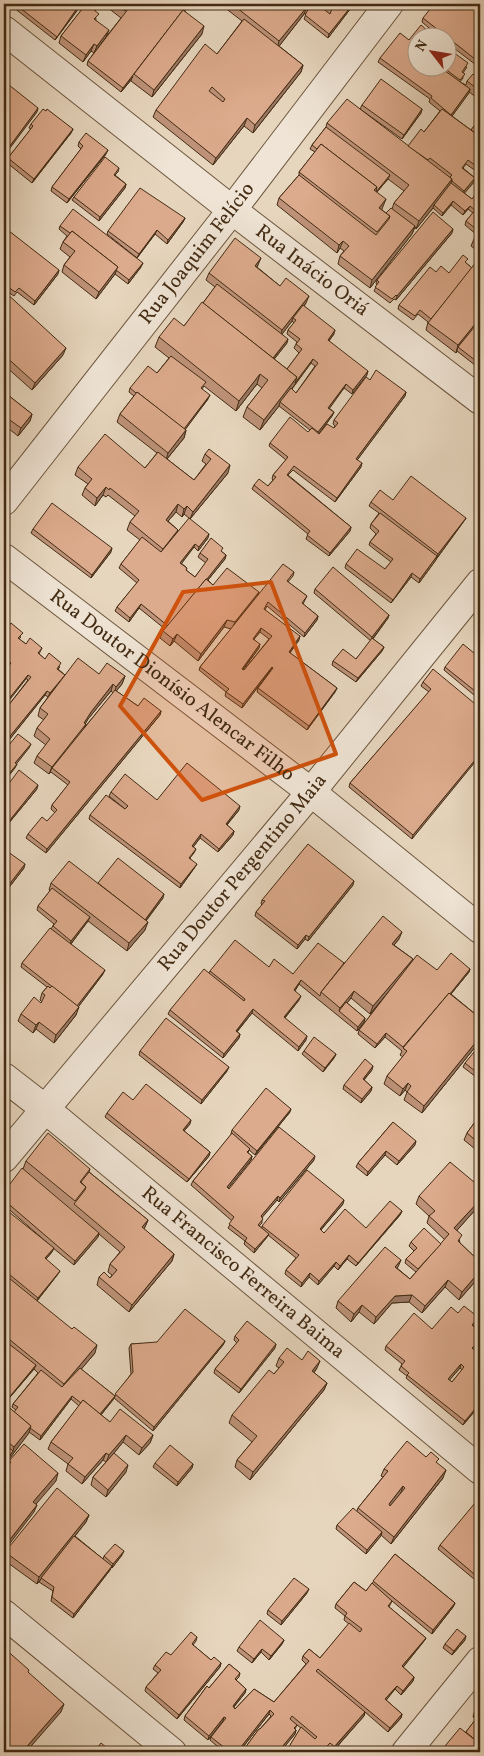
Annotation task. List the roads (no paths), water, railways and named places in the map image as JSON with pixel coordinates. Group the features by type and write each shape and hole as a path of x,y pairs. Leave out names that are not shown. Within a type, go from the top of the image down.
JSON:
{"street":[{"name":"Rua Joaquim Felício","path":"4,501 232,210 389,4"},
{"name":"Rua Inácio Oriá","path":"4,30 232,210 480,400"},
{"name":"Rua Doutor Dionísio Alencar Filho","path":"4,558 311,792 480,929"},
{"name":"Rua Doutor Pergentino Maia","path":"4,1158 311,792 480,583"},
{"name":"Rua Francisco Ferreira Baima","path":"4,1076 480,1470"},
{"path":"4,1614 172,1752"},
{"path":"406,1752 480,1661"}]}
